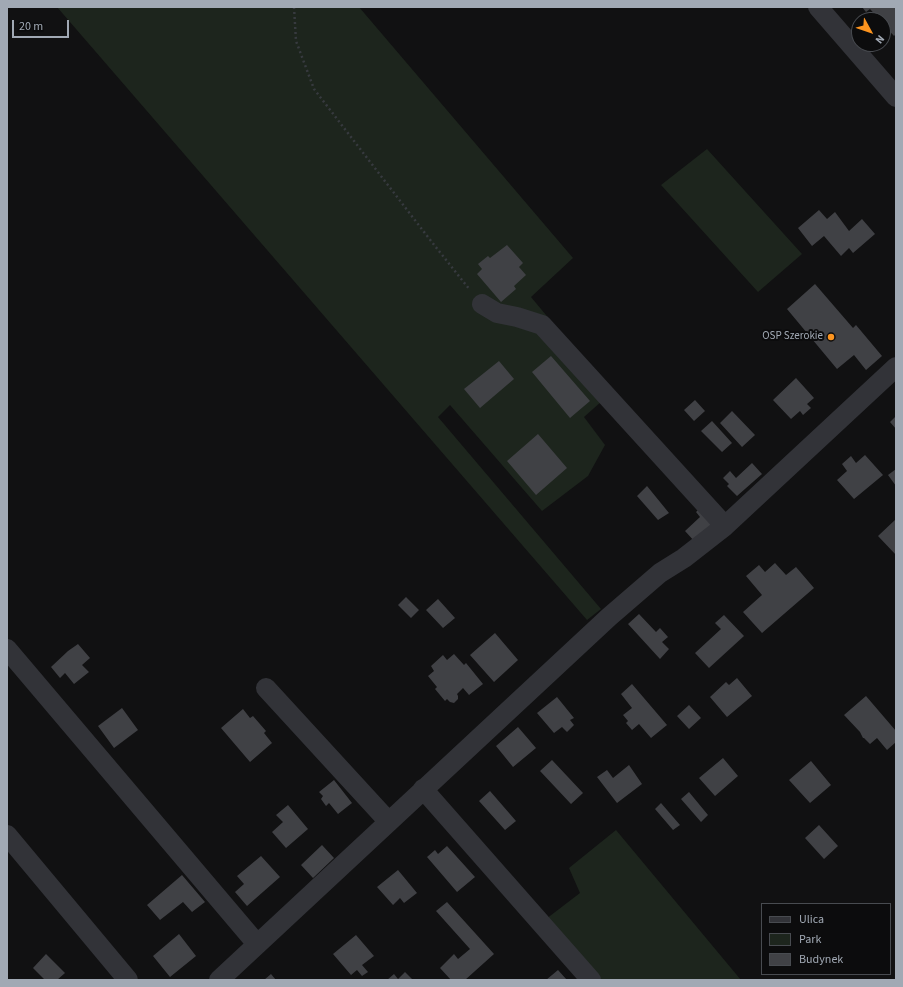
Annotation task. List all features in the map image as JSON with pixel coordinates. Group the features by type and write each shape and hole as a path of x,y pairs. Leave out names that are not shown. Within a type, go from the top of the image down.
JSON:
{"street":[{"path":"818,7 896,97"},
{"path":"482,304 497,313 517,317 542,325 725,526"},
{"path":"219,980 423,789 621,608 660,574 684,558 725,526 896,367"},
{"path":"7,650 257,944"},
{"path":"266,688 388,822"},
{"path":"423,789 591,980"},
{"path":"7,835 128,980"}],"path":[{"path":"294,7 296,41 314,89 431,241 482,304"}],"green space":[{"path":"57,7 359,7 573,258 531,297 611,393 584,417 605,445 588,476 542,511 450,405 438,417 601,609 587,620"},
{"path":"707,149 802,254 758,292 661,185"},
{"path":"616,830 741,980 599,980 546,919 580,893 569,868"}],"building":[{"path":"862,7 896,7 896,34 894,36 891,33 891,12 873,12 870,9 866,12"},
{"path":"819,210 827,219 835,212 849,231 862,219 875,234 853,253 849,248 841,256 824,236 812,246 798,228"},
{"path":"507,245 523,263 519,267 526,275 514,286 516,289 501,302 477,274 482,269 478,264 488,256 490,258"},
{"path":"815,284 853,328 856,325 882,356 866,370 854,355 837,369 787,309"},
{"path":"551,356 590,401 570,418 532,372"},
{"path":"499,361 514,379 480,408 464,389"},
{"path":"796,378 814,398 807,404 811,408 803,415 800,411 791,419 773,400"},
{"path":"695,400 705,411 694,421 684,410"},
{"path":"732,411 755,435 742,447 720,423"},
{"path":"896,416 896,429 890,422"},
{"path":"712,421 732,443 722,452 701,431"},
{"path":"538,434 567,468 536,495 507,461"},
{"path":"865,455 883,475 854,499 837,480 847,471 842,464 851,456 856,463"},
{"path":"752,463 762,474 737,496 727,486 729,484 723,478 730,471 736,478"},
{"path":"896,469 896,486 888,475"},
{"path":"647,486 669,513 658,520 637,496"},
{"path":"702,506 717,522 695,542 685,531 700,517 696,512"},
{"path":"896,519 896,555 878,536"},
{"path":"775,563 786,575 796,567 814,588 762,633 743,612 762,595 746,576 759,565 765,572"},
{"path":"406,597 419,610 411,618 398,605"},
{"path":"438,599 455,618 443,628 426,610"},
{"path":"639,614 656,632 660,628 668,637 662,642 669,649 660,659 628,624"},
{"path":"724,615 744,636 709,668 695,653 721,629 715,623"},
{"path":"495,633 518,660 494,682 470,655"},
{"path":"78,644 90,658 82,665 89,672 74,684 65,673 60,678 51,667"},
{"path":"454,654 464,665 466,663 483,684 469,695 463,688 457,694 458,699 454,703 447,699 445,701 435,689 437,687 428,676 434,671 431,666 443,655 447,660"},
{"path":"737,678 752,696 727,717 710,697 726,682 729,685"},
{"path":"632,684 667,725 651,738 639,724 632,730 626,723 628,721 623,715 632,708 621,694"},
{"path":"866,696 896,731 896,742 887,750 877,738 870,744 863,738 860,732 844,715"},
{"path":"557,697 574,718 570,720 574,725 567,732 562,727 554,733 537,713"},
{"path":"689,705 701,718 689,729 677,716"},
{"path":"122,708 138,730 114,748 98,726"},
{"path":"243,709 250,718 253,716 266,731 264,733 272,743 250,762 221,728"},
{"path":"518,727 536,748 513,767 496,746"},
{"path":"723,758 738,776 715,796 699,778"},
{"path":"552,760 583,793 571,804 540,771"},
{"path":"811,761 831,785 810,803 789,780"},
{"path":"629,765 642,784 617,803 597,777 607,770 613,778"},
{"path":"334,780 352,803 338,814 329,803 326,806 321,799 323,796 319,792"},
{"path":"490,791 516,821 505,830 479,801"},
{"path":"689,792 708,815 701,822 681,799"},
{"path":"661,803 680,825 673,830 655,809"},
{"path":"288,805 308,829 286,848 272,832 283,822 276,815"},
{"path":"819,825 838,846 824,859 805,838"},
{"path":"322,845 334,858 313,878 301,865"},
{"path":"447,846 475,877 457,892 427,857 435,850 438,854"},
{"path":"261,856 280,877 247,906 235,892 244,884 237,876"},
{"path":"398,870 417,893 404,903 400,898 393,905 377,887"},
{"path":"182,875 205,902 192,912 183,902 160,920 147,905"},
{"path":"447,902 494,954 465,980 451,980 440,968 454,954 458,959 470,949 436,911"},
{"path":"179,934 196,956 170,977 153,956"},
{"path":"356,935 374,956 362,965 368,972 362,976 357,970 351,975 333,954"},
{"path":"46,954 65,973 57,980 45,980 33,968"},
{"path":"558,970 567,980 546,980"},
{"path":"405,972 413,980 387,980 394,974 398,979"},
{"path":"271,974 276,980 264,980"}],"place":[{"name":"OSP Szerokie","path":"831,337"}]}
